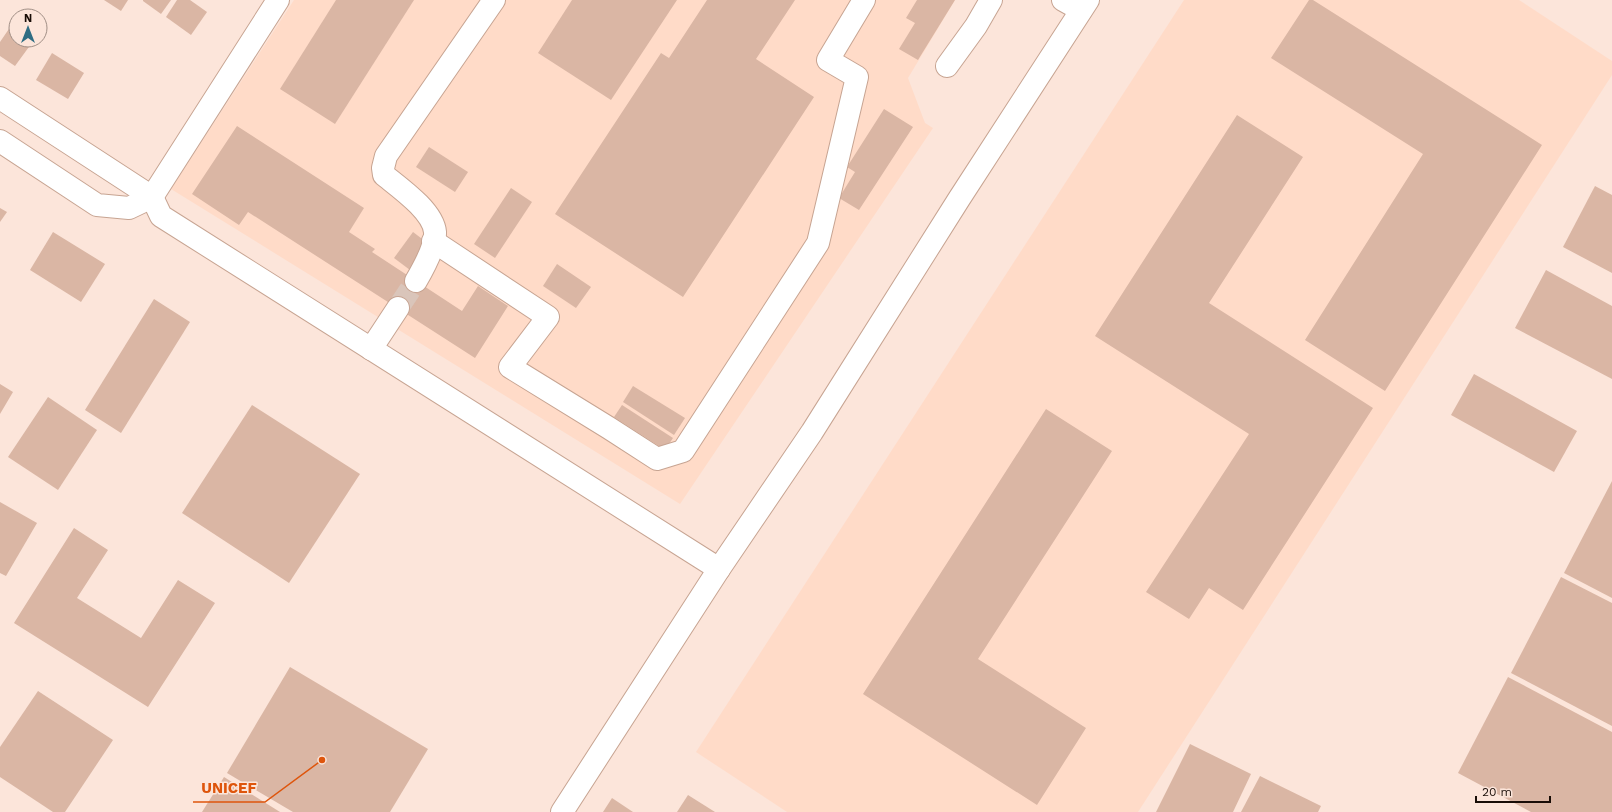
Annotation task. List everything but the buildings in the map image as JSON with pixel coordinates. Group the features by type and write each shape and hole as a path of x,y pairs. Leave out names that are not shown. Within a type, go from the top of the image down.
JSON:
{"street":[{"path":"0,141 97,205 129,208 152,197 278,0"},
{"path":"416,281 431,253 435,233 432,223 422,208 384,175 383,168 386,156 494,0"},
{"path":"433,242 548,317 510,367 657,459 683,451 818,243 857,77 828,60 864,0"},
{"path":"947,66 976,26 991,0"},
{"path":"562,812 719,569 812,432 955,205 1077,3"},
{"path":"0,98 152,197 161,216 372,348 719,569"},
{"path":"372,348 398,308"}],"shaded area":[{"path":"294,0 955,0 908,78 925,123 933,128 680,504 171,189"},
{"path":"1184,0 1519,0 1612,61 1612,75 1138,812 787,812 696,752"}],"tunnel":[{"path":"398,308 416,281"}],"place":[{"name":"UNICEF","path":"322,760"}]}
